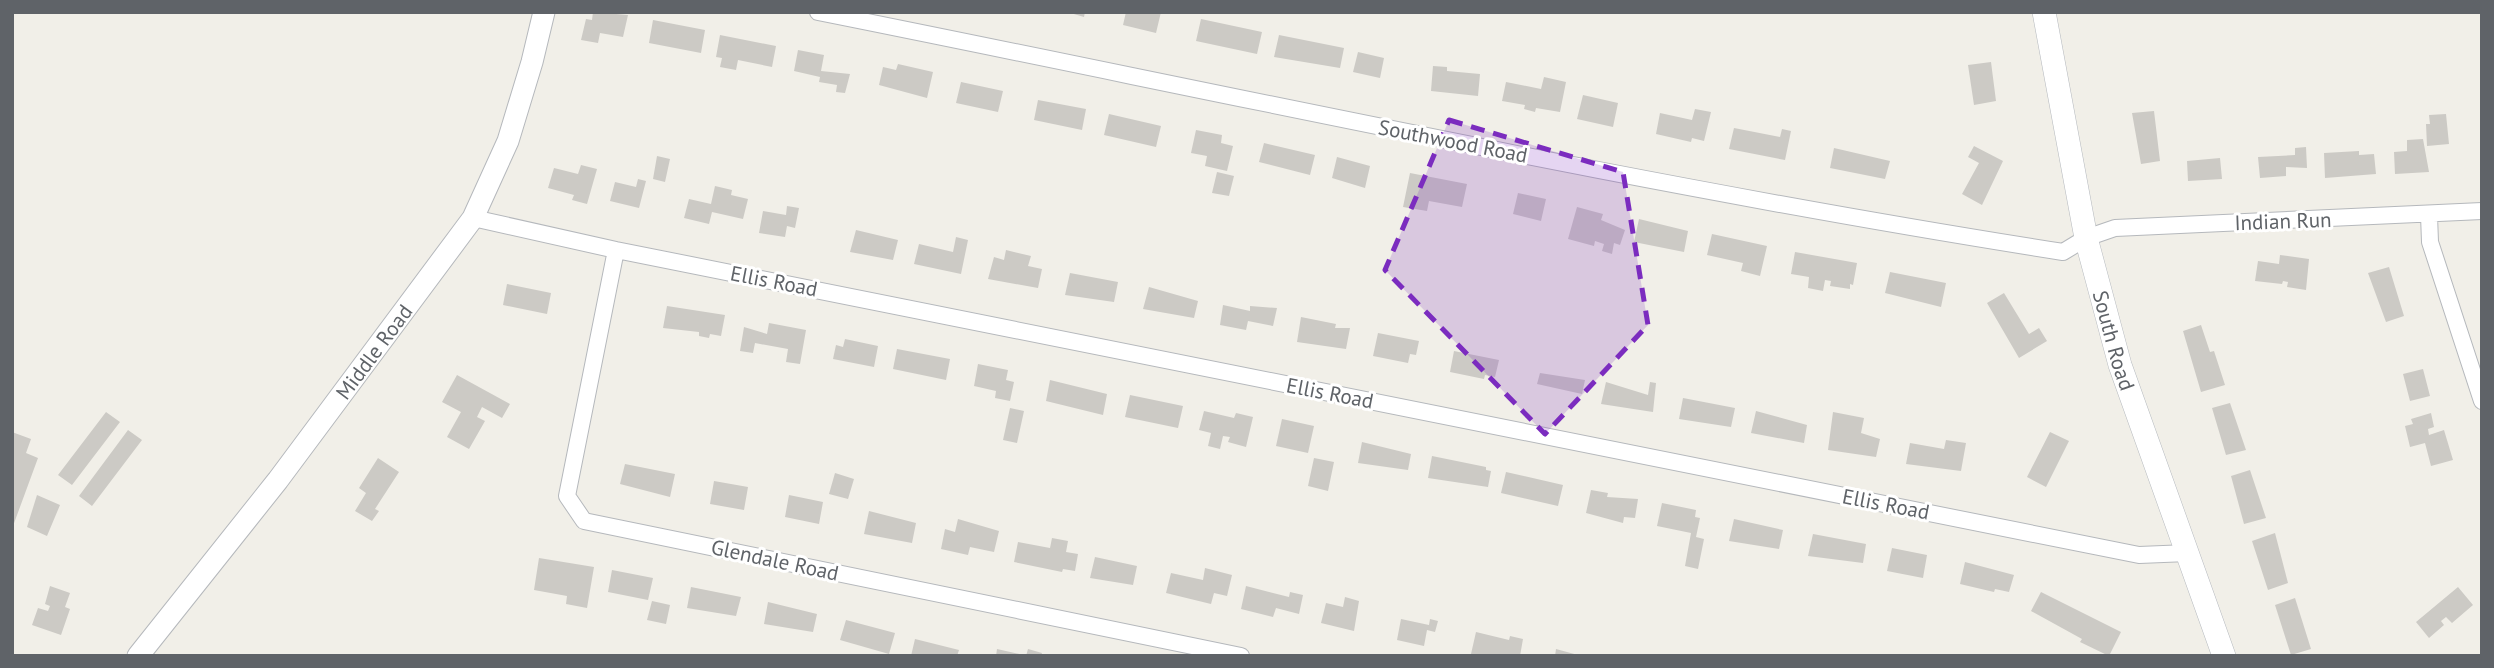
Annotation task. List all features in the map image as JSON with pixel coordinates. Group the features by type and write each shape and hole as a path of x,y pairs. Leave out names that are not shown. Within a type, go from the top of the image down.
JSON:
{"main road":[{"name":"South Road","path":"2044,12 2086,238 2120,365 2224,656"}],"street":[{"name":"Middle Road","path":"138,656 278,480 473,218 508,141 544,12"},
{"name":"Southwood Road","path":"818,12 1858,220 2063,252 2086,238"},
{"name":"Indian Run","path":"2086,238 2115,228 2482,211"},
{"path":"2429,215 2430,242 2482,401"},
{"name":"Ellis Road","path":"473,218 616,250 2139,555 2188,554"},
{"name":"Glendale Road","path":"616,250 567,496 584,521 1241,656"}],"highlighted area":[{"path":"1449,120 1623,172 1648,325 1545,434 1385,270"}],"building":[{"path":"593,12 628,15 623,37 600,33 598,43 581,40 586,19 592,20"},
{"path":"1067,12 1085,12 1084,17"},
{"path":"1126,12 1161,12 1156,33 1123,25"},
{"path":"1201,19 1262,32 1257,54 1196,41"},
{"path":"653,20 705,30 701,53 649,43"},
{"path":"720,35 776,46 772,67 738,60 736,70 720,67 722,58 716,57"},
{"path":"1279,35 1344,48 1340,68 1274,57"},
{"path":"798,50 824,55 821,71 850,74 845,93 836,92 837,85 819,82 820,77 794,71"},
{"path":"1358,52 1384,58 1380,78 1353,72"},
{"path":"1991,62 1996,101 1974,105 1968,65"},
{"path":"898,64 933,72 927,98 879,85 883,67 896,70"},
{"path":"1433,66 1447,67 1447,71 1480,74 1478,96 1431,91"},
{"path":"1544,77 1566,82 1560,112 1536,108 1535,112 1524,109 1525,105 1502,101 1506,82 1541,89"},
{"path":"961,82 1003,91 998,112 956,103"},
{"path":"1583,95 1618,103 1613,127 1577,119"},
{"path":"1038,100 1086,109 1082,130 1034,120"},
{"path":"1695,109 1711,112 1704,141 1692,138 1691,142 1656,134 1660,113 1692,120"},
{"path":"2154,111 2160,161 2141,164 2132,113"},
{"path":"1109,114 1161,126 1156,147 1104,135"},
{"path":"2446,114 2449,144 2427,146 2426,124 2430,124 2429,115"},
{"path":"1734,128 1780,137 1782,129 1791,131 1785,160 1729,149"},
{"path":"1196,130 1222,135 1221,143 1233,146 1227,171 1205,166 1207,156 1191,153"},
{"path":"2423,139 2429,172 2395,174 2394,152 2407,151 2407,140"},
{"path":"1264,143 1315,155 1310,175 1259,162"},
{"path":"1974,146 2003,161 1982,205 1962,194 1979,163 1968,157"},
{"path":"2306,147 2307,168 2286,167 2286,176 2260,178 2258,157 2295,155 2295,148"},
{"path":"1834,148 1890,161 1885,179 1830,168"},
{"path":"2359,151 2359,155 2374,154 2376,174 2325,178 2324,153"},
{"path":"657,156 670,159 665,182 653,179"},
{"path":"1337,157 1370,166 1365,188 1332,178"},
{"path":"2220,158 2222,179 2188,181 2187,161"},
{"path":"581,165 597,169 587,204 572,200 574,195 548,188 554,168 578,174"},
{"path":"1217,172 1234,176 1229,196 1212,193"},
{"path":"1410,173 1467,184 1462,207 1429,201 1427,211 1403,207"},
{"path":"638,179 646,181 639,208 610,201 615,182 636,187"},
{"path":"715,186 732,190 731,195 748,199 743,219 712,212 709,224 684,218 689,199 711,204"},
{"path":"1518,193 1546,199 1541,221 1513,214"},
{"path":"787,206 799,208 795,228 787,226 785,237 759,233 763,211 786,215"},
{"path":"1577,207 1603,214 1601,220 1625,230 1620,245 1614,243 1612,254 1602,251 1604,244 1595,241 1594,246 1568,239"},
{"path":"1639,219 1688,231 1684,252 1634,242"},
{"path":"856,230 898,240 893,260 850,252"},
{"path":"1712,234 1767,246 1760,276 1741,271 1743,263 1707,255"},
{"path":"956,237 968,240 961,274 914,264 919,244 953,252"},
{"path":"1006,250 1031,256 1028,266 1042,269 1038,288 988,279 994,257 1004,260"},
{"path":"1795,252 1857,263 1853,285 1850,284 1850,289 1830,286 1831,281 1825,280 1823,291 1808,288 1809,277 1791,274"},
{"path":"2280,255 2309,259 2306,290 2287,287 2288,282 2283,281 2282,284 2255,281 2258,261 2279,264"},
{"path":"2389,267 2404,316 2386,322 2368,273"},
{"path":"1890,272 1946,283 1941,307 1885,293"},
{"path":"1070,273 1118,282 1114,302 1065,295"},
{"path":"507,284 551,293 547,314 503,305"},
{"path":"1149,287 1198,301 1194,318 1143,309"},
{"path":"2004,293 2029,334 2039,328 2047,341 2019,358 1987,303"},
{"path":"1223,305 1250,311 1250,306 1277,308 1273,326 1248,321 1246,330 1220,325"},
{"path":"667,306 725,315 721,336 710,334 709,338 699,336 699,332 663,328"},
{"path":"1301,317 1336,324 1335,328 1350,328 1346,349 1297,342"},
{"path":"769,323 806,330 800,364 786,362 788,349 755,343 753,353 740,351 744,327 767,334"},
{"path":"2201,325 2210,352 2214,351 2225,385 2201,392 2183,331"},
{"path":"1378,333 1419,341 1416,355 1410,354 1408,363 1373,356"},
{"path":"845,339 878,346 874,367 833,359 836,345 843,347"},
{"path":"897,349 950,359 946,380 893,369"},
{"path":"1454,351 1499,360 1495,377 1485,375 1484,379 1450,372"},
{"path":"978,364 1008,370 1006,380 1014,382 1010,401 995,398 996,391 974,386"},
{"path":"2423,369 2430,396 2410,401 2403,374"},
{"path":"1540,373 1585,380 1582,394 1537,384"},
{"path":"457,375 510,404 502,418 482,407 477,417 485,421 469,449 447,437 461,412 442,402"},
{"path":"1050,380 1107,394 1103,415 1046,401"},
{"path":"1606,382 1648,395 1650,382 1656,383 1653,412 1601,404"},
{"path":"1130,395 1183,406 1178,428 1125,417"},
{"path":"1683,398 1735,408 1731,427 1679,419"},
{"path":"2230,403 2246,450 2226,455 2212,408"},
{"path":"1010,408 1024,411 1017,443 1003,440"},
{"path":"1204,411 1234,418 1236,413 1253,417 1246,447 1228,442 1230,437 1223,436 1220,449 1208,446 1211,433 1199,430"},
{"path":"1756,411 1807,425 1804,443 1751,433"},
{"path":"106,412 120,422 72,485 58,475"},
{"path":"1833,412 1864,418 1861,433 1880,439 1876,457 1828,450"},
{"path":"2431,413 2434,427 2428,429 2429,435 2444,430 2453,460 2431,466 2425,443 2410,447 2405,426 2413,424 2411,419"},
{"path":"1282,419 1314,426 1308,453 1276,446"},
{"path":"128,430 142,440 92,506 79,496"},
{"path":"12,432 31,439 26,453 38,458 13,526"},
{"path":"2050,432 2069,441 2046,487 2027,477"},
{"path":"1946,440 1966,443 1961,471 1906,464 1910,443 1944,449"},
{"path":"1362,442 1411,454 1408,470 1358,463"},
{"path":"1432,456 1486,467 1486,470 1491,471 1488,487 1428,478"},
{"path":"378,458 399,472 375,509 379,511 372,521 355,511 366,493 359,488"},
{"path":"1314,458 1334,462 1328,491 1308,486"},
{"path":"625,464 675,474 670,497 620,484"},
{"path":"2250,470 2266,518 2244,524 2231,476"},
{"path":"1506,472 1563,485 1558,506 1501,493"},
{"path":"835,473 854,479 848,499 829,494"},
{"path":"714,481 748,487 744,510 710,504"},
{"path":"1591,490 1608,493 1607,497 1638,499 1635,518 1624,517 1623,523 1586,513"},
{"path":"37,495 60,505 47,536 27,527"},
{"path":"789,495 823,502 819,524 785,517"},
{"path":"1662,503 1696,510 1695,517 1700,518 1696,537 1704,539 1698,569 1685,566 1691,533 1657,526"},
{"path":"869,511 916,523 912,543 864,534"},
{"path":"958,519 999,531 994,552 970,547 968,555 941,549 945,529 955,532"},
{"path":"1734,519 1783,530 1779,549 1729,541"},
{"path":"2275,533 2288,583 2268,590 2252,541"},
{"path":"1813,534 1866,544 1863,563 1808,556"},
{"path":"1052,538 1068,541 1066,552 1078,554 1075,571 1063,569 1062,572 1014,562 1018,542 1050,548"},
{"path":"1892,548 1927,555 1923,578 1887,571"},
{"path":"1095,557 1137,566 1133,585 1090,578"},
{"path":"539,558 594,567 587,608 566,604 567,596 534,590"},
{"path":"1965,562 2014,575 2009,592 1995,589 1994,592 1960,584"},
{"path":"1205,568 1232,575 1227,596 1214,593 1211,604 1166,593 1171,573 1203,580"},
{"path":"612,570 653,578 648,600 608,592"},
{"path":"50,586 70,593 65,607 70,609 61,635 32,625 38,608 48,611 50,606 45,604"},
{"path":"1246,586 1289,597 1290,592 1303,595 1299,614 1276,608 1273,617 1241,609"},
{"path":"691,587 741,597 736,616 687,608"},
{"path":"2458,587 2473,605 2452,623 2446,617 2441,621 2444,625 2429,638 2416,622"},
{"path":"2041,592 2121,632 2109,656 2080,642 2082,639 2031,611"},
{"path":"1345,597 1359,601 1354,631 1321,623 1326,603 1343,607"},
{"path":"2295,598 2311,649 2291,655 2275,605"},
{"path":"652,601 670,605 666,624 647,620"},
{"path":"768,602 817,614 813,632 764,624"},
{"path":"1401,619 1429,625 1430,619 1438,621 1435,632 1427,630 1424,646 1397,640"},
{"path":"846,620 895,633 889,654 840,640"},
{"path":"1476,632 1509,640 1510,636 1523,639 1520,656 1471,654"},
{"path":"915,639 959,650 957,656 911,656"},
{"path":"997,649 1024,655 1024,656 996,656"},
{"path":"1028,649 1042,653 1041,656 1026,656"},
{"path":"1556,649 1578,655 1578,656 1555,656"}]}
